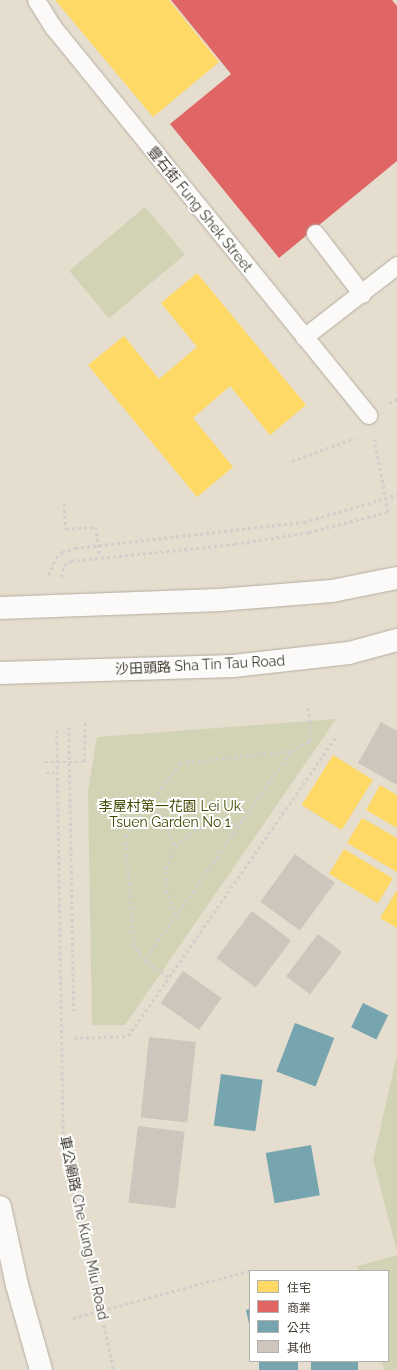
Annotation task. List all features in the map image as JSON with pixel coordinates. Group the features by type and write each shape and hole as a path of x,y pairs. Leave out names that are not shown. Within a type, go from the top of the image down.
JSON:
{"street":[{"path":"0,608 234,599 332,591 397,578"},
{"name":"沙田頭路 Sha Tin Tau Road","path":"0,673 57,670 234,666 349,653 397,640"},
{"path":"0,1207 17,1285 41,1370"}],"lane":[{"name":"豐石街 Fung Shek Street","path":"36,0 53,27 368,415"},
{"path":"315,233 362,294"},
{"path":"304,337 397,266"}],"path":[{"path":"61,577 64,565 71,561 235,544 309,532 388,512 373,432"},
{"path":"48,575 56,558 62,552 99,544 304,522 397,495"},
{"path":"64,504 66,529 96,528 100,557"},
{"path":"168,977 144,960 134,946 125,837 180,764 292,751 310,741 308,708"},
{"path":"46,762 84,762 85,720"},
{"path":"69,727 71,761 74,1011"},
{"name":"車公廟路 Che Kung Miu Road","path":"57,730 63,1131 114,1370"},
{"path":"74,1038 128,1036 334,738"},
{"path":"144,960 292,751"},
{"path":"46,773 57,773"},
{"path":"154,798 175,846"},
{"path":"176,916 166,893 166,869 175,846 199,828 216,822 240,824"},
{"path":"73,1318 249,1271"}],"green space":[{"path":"145,207 185,254 109,318 69,271"},
{"name":"李屋村第一花園 Lei Uk Tsuen Garden No 1","path":"336,719 125,1025 92,1025 88,791 97,737"},
{"path":"397,1055 397,1251 373,1160"},
{"path":"397,1255 397,1370 384,1370 382,1362 389,1362 389,1270 358,1270 357,1266"}],"building: 住宅":[{"path":"55,0 169,0 219,62 153,117"},
{"path":"197,273 306,405 270,435 230,386 193,418 233,467 197,497 88,365 124,336 159,379 197,347 161,303"},
{"path":"333,755 373,780 342,830 302,805"},
{"path":"380,785 397,795 397,828 366,810"},
{"path":"362,818 397,838 397,872 347,843"},
{"path":"344,849 393,878 378,903 329,874"},
{"path":"397,890 397,928 380,918"}],"building: 商業":[{"path":"171,0 392,0 397,6 397,161 279,258 170,124 231,74"}],"building: 公共":[{"path":"363,1003 388,1015 376,1040 351,1027"},
{"path":"295,1023 334,1038 316,1087 276,1072"},
{"path":"221,1074 263,1080 255,1131 214,1125"},
{"path":"311,1145 320,1195 275,1203 266,1153"},
{"path":"249,1309 249,1324 246,1310"},
{"path":"259,1362 298,1362 298,1370 259,1370"},
{"path":"311,1362 358,1362 358,1370 311,1370"}],"building: 其他":[{"path":"381,722 397,731 397,785 358,763"},
{"path":"295,854 335,883 300,931 260,902"},
{"path":"252,911 291,940 256,988 216,958"},
{"path":"318,934 342,952 310,994 286,976"},
{"path":"183,971 222,998 199,1030 161,1003"},
{"path":"149,1037 196,1042 187,1122 141,1118"},
{"path":"138,1126 185,1132 175,1208 129,1202"}]}
